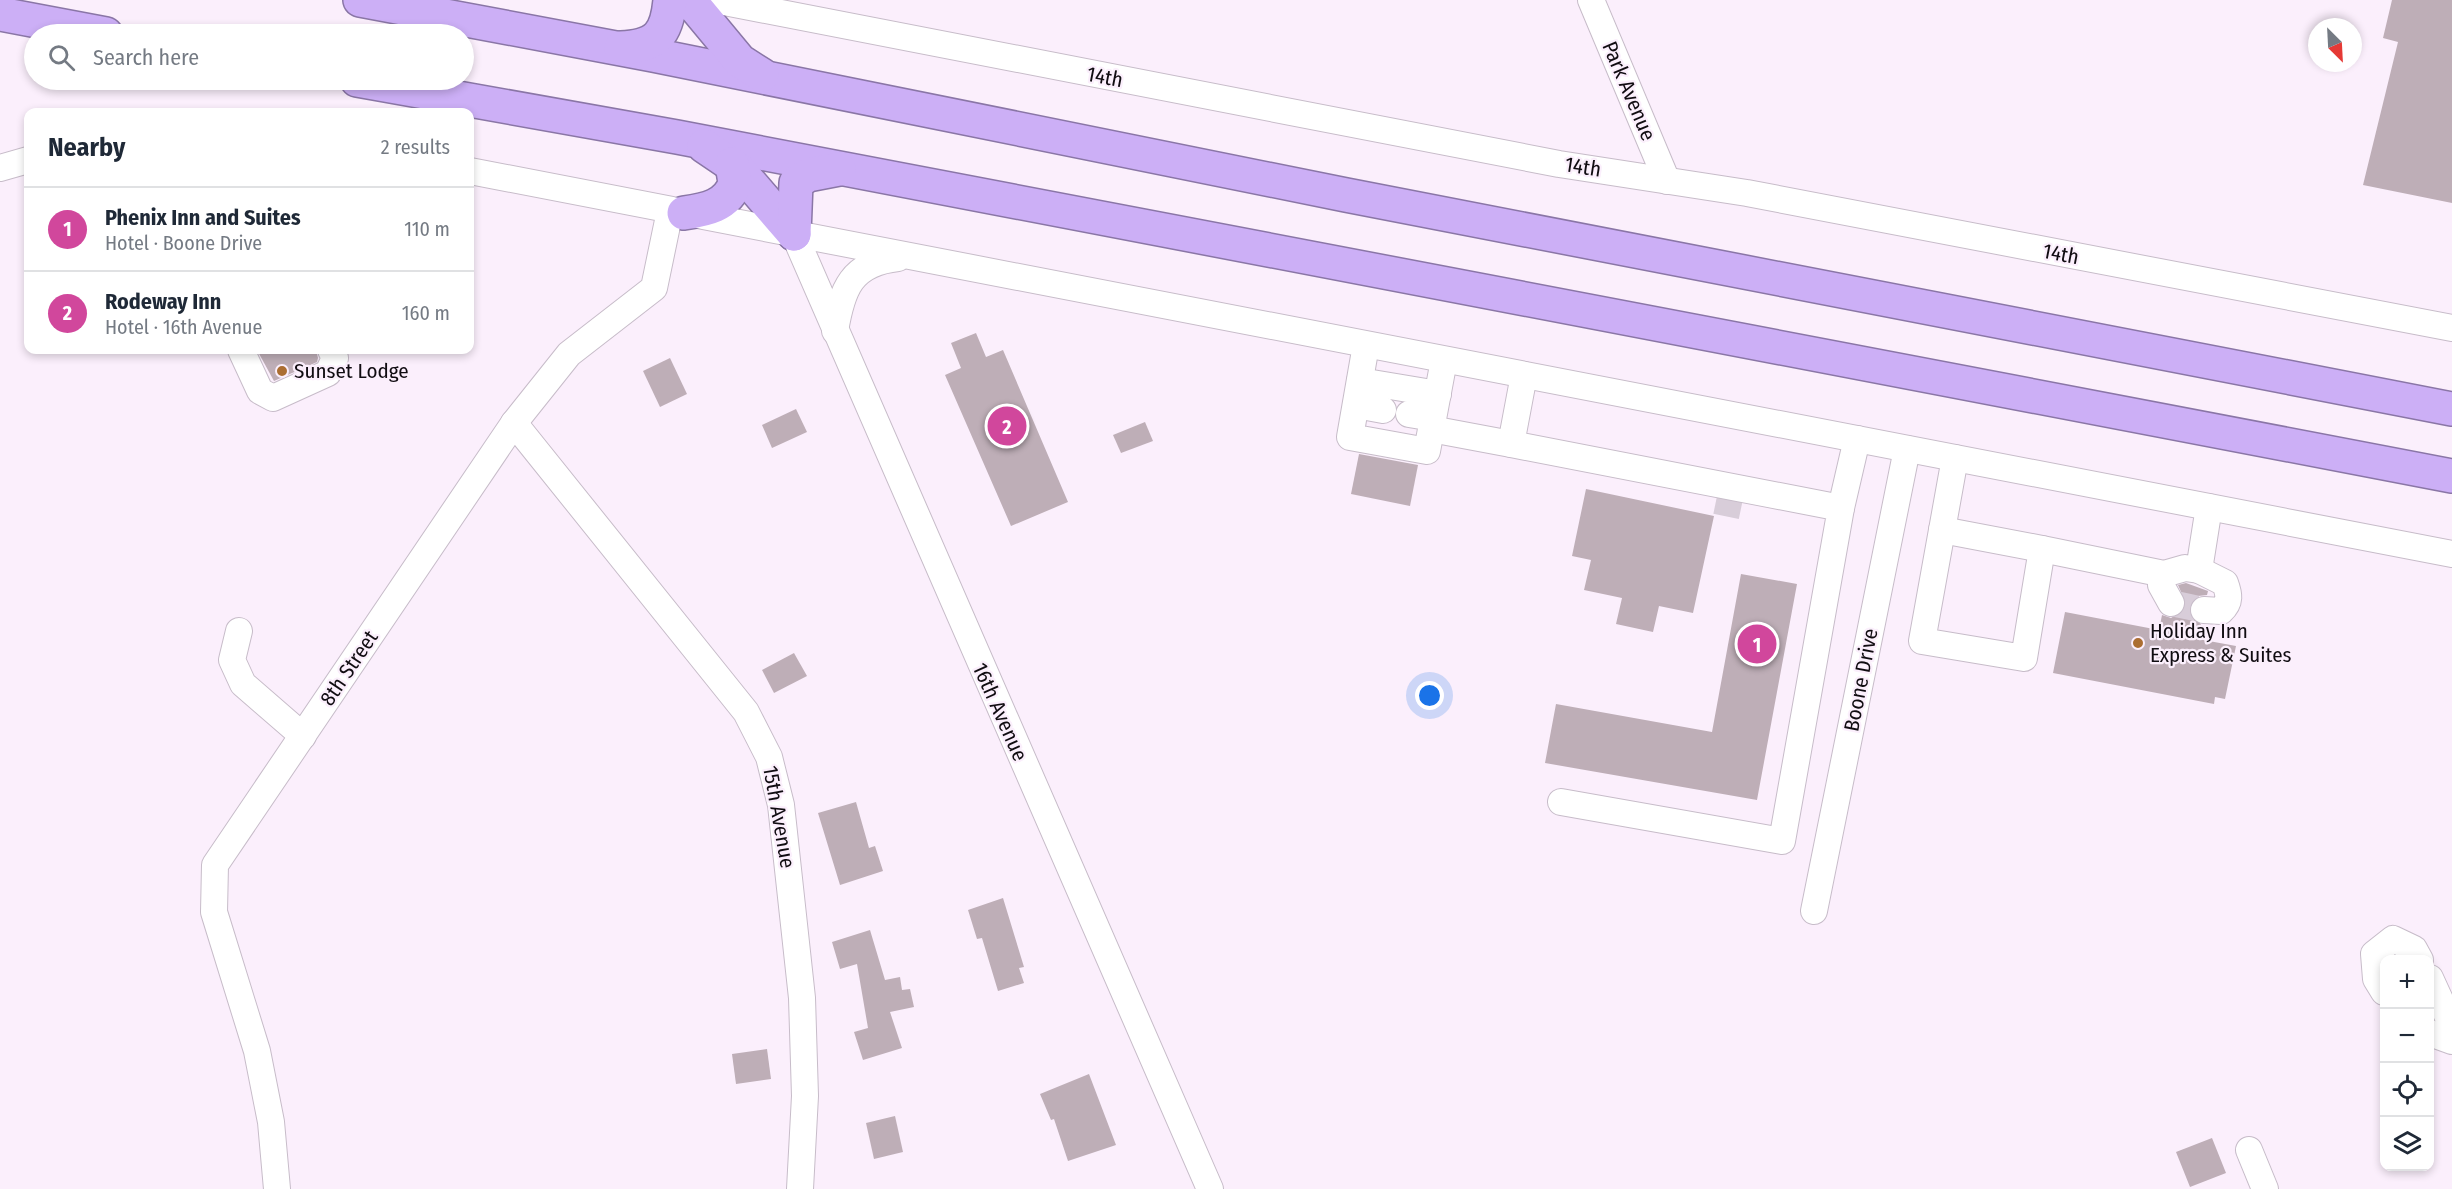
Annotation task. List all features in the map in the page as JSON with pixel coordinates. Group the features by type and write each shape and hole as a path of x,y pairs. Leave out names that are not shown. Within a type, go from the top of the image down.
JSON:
{"highway":[{"path":"360,0 766,78 1335,193 2452,409"},
{"path":"618,49 645,44 662,32 668,21 670,0"},
{"path":"685,0 696,8 740,61 766,78"},
{"path":"0,14 53,24"},
{"path":"413,90 695,140 2452,476"},
{"path":"695,140 732,164 794,234"},
{"path":"676,212 703,211 726,199 735,183 732,164"},
{"path":"794,234 796,183 808,175 843,169"}],"street":[{"name":"14th","path":"714,0 1559,164 1747,193 2452,328"},
{"name":"Park Avenue","path":"1592,0 1667,181"},
{"path":"0,168 24,161"},
{"path":"474,172 2452,554"},
{"name":"8th Street","path":"277,1189 271,1122 258,1051 214,912 215,865 514,423 569,354 654,288 676,212"},
{"name":"16th Avenue","path":"794,234 1210,1189"},
{"path":"835,330 842,295 855,275 873,262 908,256"},
{"path":"1366,345 1350,437 1427,451 1427,414 1444,360"},
{"path":"243,354 260,392 273,398 328,373 335,358 333,354"},
{"path":"1511,444 1524,375"},
{"path":"1358,393 1383,410"},
{"path":"1358,393 1427,414 1511,444 1841,508"},
{"name":"15th Avenue","path":"514,423 746,712 769,757 781,805 802,998 805,1096 800,1189"},
{"path":"1561,802 1782,841 1841,508 1857,439"},
{"name":"Boone Drive","path":"1814,911 1907,449"},
{"path":"1955,458 1922,641 2024,658 2042,549"},
{"path":"1687,478 1706,499 1716,501"},
{"path":"1744,507 1757,509 1790,498"},
{"path":"2199,570 2209,507"},
{"path":"1942,530 2164,574 2185,568 2199,570 2225,583 2230,596 2227,606 2222,611 2204,610"},
{"path":"2164,574 2161,585 2171,603"},
{"path":"239,631 232,660 243,684 303,736"},
{"path":"2380,985 2376,979 2374,954 2393,939 2414,949 2417,955"},
{"path":"2434,987 2452,1026"},
{"path":"2434,1034 2452,1041"},
{"path":"2249,1150 2265,1189"}],"building":[{"path":"2392,0 2452,0 2452,203 2363,185 2398,42 2383,38"},
{"path":"976,333 986,357 1003,350 1068,502 1011,526 945,375 961,368 951,343"},
{"name":"Sunset Lodge","path":"259,354 317,354 317,362 274,381"},
{"path":"670,358 687,394 660,407 643,371"},
{"path":"796,409 807,432 772,448 762,425"},
{"path":"1145,422 1153,441 1121,453 1113,435"},
{"path":"1359,454 1418,465 1410,506 1351,494"},
{"path":"1586,489 1714,516 1693,613 1659,606 1653,632 1616,624 1622,598 1584,590 1591,560 1572,556"},
{"path":"1741,574 1797,584 1757,800 1545,763 1556,704 1712,732"},
{"name":"Holiday Inn Express & Suites","path":"2186,583 2208,591 2207,595 2198,596 2192,601 2189,609 2191,617 2201,624 2198,639 2236,646 2225,699 2215,697 2214,704 2053,673 2065,612 2159,630 2162,615 2171,618 2184,610 2186,603 2178,585"},
{"path":"794,653 807,676 774,693 762,670"},
{"path":"856,802 869,848 875,846 883,871 840,885 818,813"},
{"path":"1003,898 1024,967 1019,968 1024,983 998,991 982,938 977,939 968,910"},
{"path":"870,930 885,980 900,977 902,990 910,989 914,1007 890,1012 902,1048 863,1060 854,1032 868,1028 857,964 840,969 832,942"},
{"path":"767,1049 771,1079 736,1084 732,1054"},
{"path":"1089,1074 1116,1145 1068,1161 1054,1119 1051,1120 1040,1094"},
{"path":"895,1116 903,1152 874,1159 866,1123"},
{"path":"2212,1138 2226,1173 2190,1187 2176,1152"}],"tunnel":[{"path":"1716,501 1745,507"},
{"path":"2171,603 2204,610"}],"place":[{"name":"Sunset Lodge","path":"282,371"},
{"name":"Rodeway Inn","path":"1007,426"},
{"name":"Holiday Inn Express & Suites","path":"2138,643"},
{"name":"Phenix Inn and Suites","path":"1757,644"}]}
